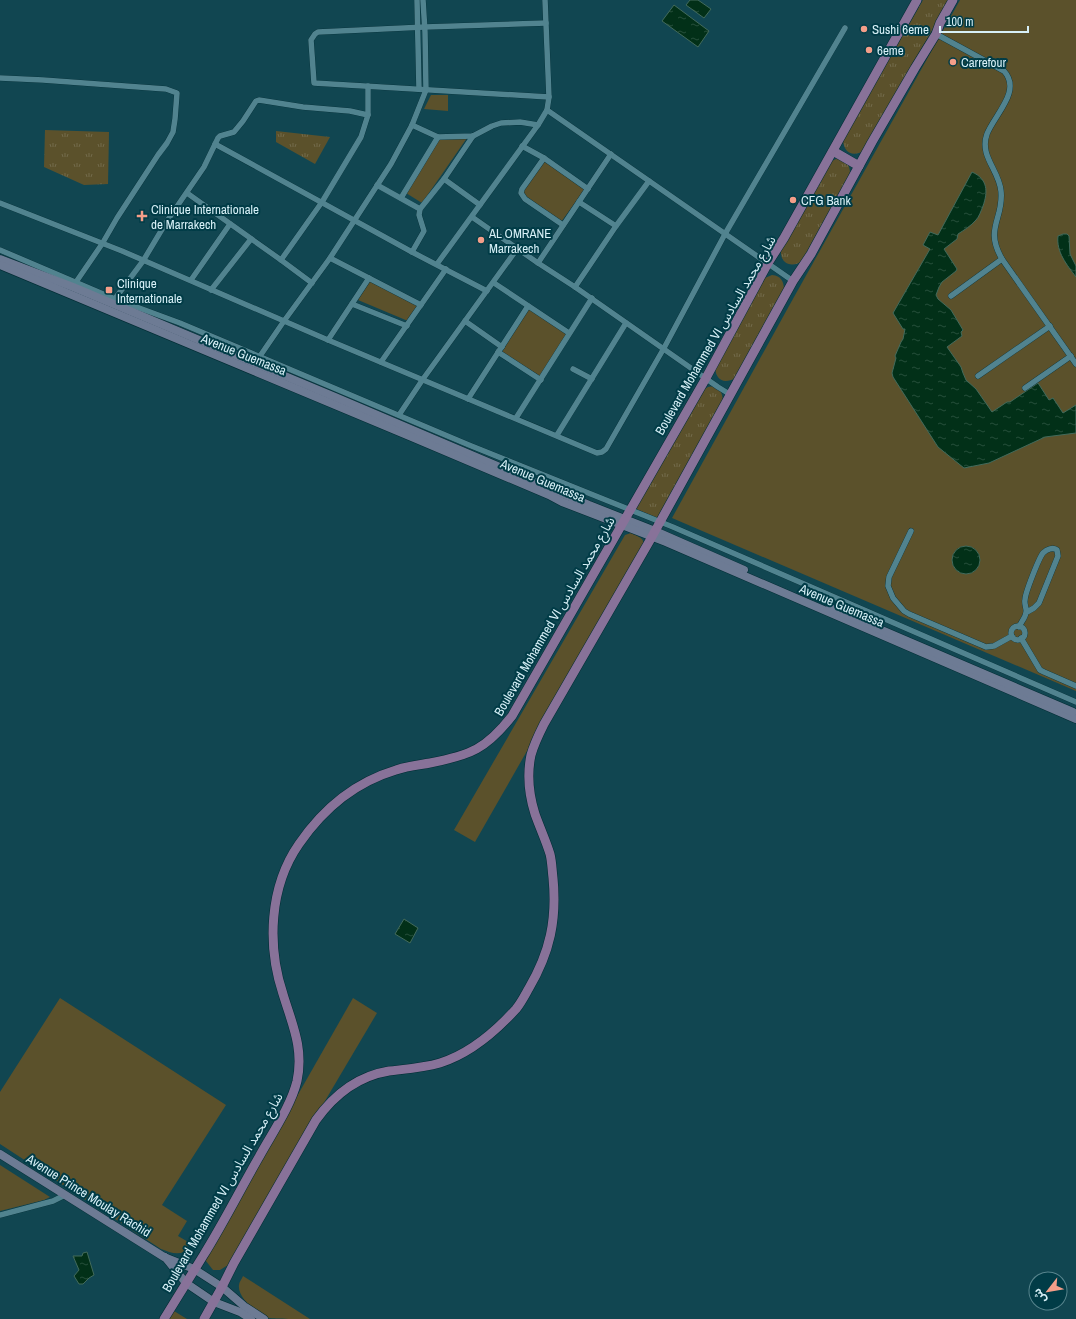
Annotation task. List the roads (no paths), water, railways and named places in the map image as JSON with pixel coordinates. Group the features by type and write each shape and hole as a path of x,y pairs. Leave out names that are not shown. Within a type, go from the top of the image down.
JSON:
{"main road":[{"name":"Boulevard Mohammed VI شارع محمد السادس","path":"164,1319 203,1255 274,1131 288,1105 297,1082 300,1064 298,1043 292,1018 278,975 273,948 273,934 276,900 287,867 298,846 314,824 328,809 343,796 366,782 396,769 464,755 475,751 500,732 512,716 706,378 768,263 784,238 917,0"},
{"path":"204,1319 229,1271 325,1106 350,1086 367,1077 388,1071 419,1068 441,1062 473,1047 495,1029 516,1008 538,973 548,948 553,923 554,890 550,855 532,802 529,774 531,755 544,724 660,522 859,166 936,34 940,23 953,0"},
{"path":"833,151 859,166"},
{"name":"Avenue Guemassa","path":"0,259 74,284 112,304 143,324 179,340 418,439 549,495 562,502 624,522 653,534 1076,713"},
{"name":"Avenue Guemassa","path":"0,264 112,304"},
{"name":"Avenue Guemassa","path":"653,534 1076,719"},
{"name":"Avenue Prince Moulay Rachid","path":"0,1154 164,1257 194,1269 222,1287 244,1306 264,1319"},
{"name":"Avenue Prince Moulay Rachid","path":"164,1257 186,1283 214,1302 240,1312 251,1319"}],"street":[{"path":"417,0 419,89"},
{"path":"260,356 330,258 391,164 412,125 426,90 423,0"},
{"path":"437,264 538,125 547,110 549,97 545,0"},
{"path":"546,23 318,32 311,40 314,83 549,97"},
{"path":"0,202 191,280 328,340 597,453 602,452 606,449 664,348 726,234 845,28"},
{"path":"936,34 1004,71 1009,77 1011,83 1009,96 992,124 985,142 989,161 999,179 1001,189 1001,207 995,224 995,244 1002,259 1076,364"},
{"path":"0,78 166,89 177,92 173,132 168,143 158,155 102,244 74,284"},
{"path":"281,260 322,202 356,146 365,127 368,116 368,86"},
{"path":"112,304 143,261 167,221 204,167 220,136 234,132 256,101 259,100 303,107 350,111 368,116"},
{"path":"547,110 794,281"},
{"path":"412,125 438,137 473,136 501,123 520,122 538,125"},
{"path":"412,252 424,231 419,215 420,209 444,179 473,136"},
{"path":"401,198 438,137"},
{"path":"215,144 412,252 487,291"},
{"path":"522,146 544,158 588,189"},
{"path":"538,263 611,154"},
{"path":"544,158 522,189 521,193 525,198 563,225"},
{"path":"444,179 480,204"},
{"path":"575,287 649,180"},
{"path":"377,185 420,209"},
{"path":"187,193 312,283"},
{"path":"579,202 616,226"},
{"path":"472,217 538,263 592,298 731,395"},
{"path":"191,280 230,224"},
{"path":"211,290 251,239"},
{"path":"399,415 423,379 518,249"},
{"name":"Avenue Guemassa","path":"0,250 74,284"},
{"path":"330,258 421,305"},
{"path":"951,296 1002,259"},
{"path":"381,362 446,269"},
{"path":"328,340 369,278"},
{"path":"494,283 569,333"},
{"path":"516,418 592,298"},
{"name":"Avenue Guemassa","path":"112,304 180,323 260,356 630,511 660,522 1076,702"},
{"path":"352,304 407,326"},
{"path":"468,399 528,306"},
{"path":"465,321 502,346"},
{"path":"557,435 626,323"},
{"path":"978,376 1050,326"},
{"path":"498,352 541,380"},
{"path":"1025,388 1071,356"},
{"path":"573,369 592,379"},
{"path":"911,531 898,555 888,582 893,598 904,611 986,647 994,646 1012,636"},
{"path":"1019,627 1026,612 1025,598 1042,554 1055,548 1058,552 1058,558 1039,603 1034,608 1026,612"},
{"path":"1012,636 1012,629 1014,627 1019,627 1023,629 1024,633 1021,638"},
{"path":"1012,636 1015,639 1021,638"},
{"path":"1021,638 1040,670 1076,686"},
{"path":"0,1215 48,1203 65,1195"}],"water":[{"path":"690,0 698,0 711,9 704,18 686,5"},
{"path":"674,5 709,31 698,47 662,21"},
{"path":"972,172 984,182 986,191 985,201 977,219 958,234 957,239 944,249 957,269 942,282 936,295 938,299 951,310 963,330 961,332 962,336 947,347 961,367 966,380 976,389 992,412 1038,383 1049,400 1053,398 1063,413 1076,405 1076,433 1045,437 989,463 964,468 938,447 893,377 892,373 896,358 895,356 903,339 905,329 903,329 893,313 930,249 923,245 930,232 938,235"},
{"path":"1067,234 1069,236 1070,254 1076,266 1076,277 1060,253 1058,236"},
{"path":"966,546 976,550 980,560 976,570 966,574 956,570 952,560 956,550"},
{"path":"404,919 418,928 410,943 395,934"},
{"path":"87,1252 94,1275 83,1284 79,1284 74,1276 79,1270 73,1256 82,1256 83,1253"}],"place":[{"name":"Sushi 6eme","path":"864,29"},
{"name":"6eme","path":"869,50"},
{"name":"Carrefour","path":"953,62"},
{"name":"CFG Bank","path":"793,200"},
{"name":"Clinique Internationale de Marrakech","path":"142,216"},
{"name":"AL OMRANE Marrakech","path":"481,240"},
{"name":"Clinique Internationale","path":"109,290"}]}
